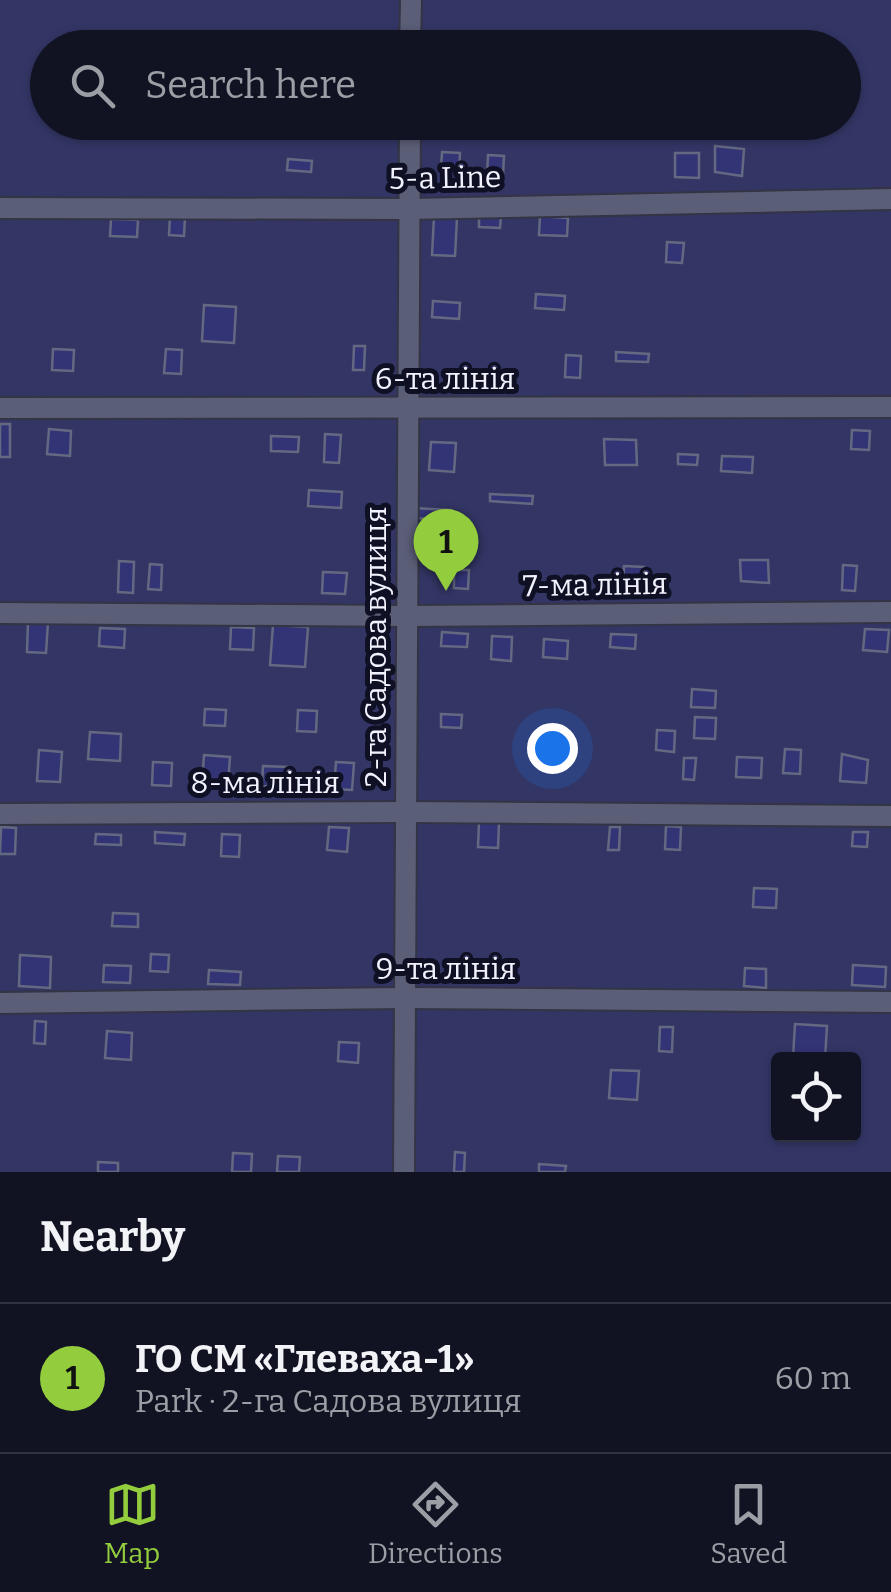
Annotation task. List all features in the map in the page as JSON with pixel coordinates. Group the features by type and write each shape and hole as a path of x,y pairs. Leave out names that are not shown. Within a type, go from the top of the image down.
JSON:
{"street":[{"path":"410,30 411,0"},
{"name":"2-га Садова вулиця","path":"404,1172 410,140"},
{"name":"5-a Line","path":"0,208 409,209 891,200"},
{"name":"6-та лінія","path":"0,408 891,407"},
{"name":"7-ма лінія","path":"0,613 406,616 891,612"},
{"name":"8-ма лінія","path":"0,814 891,816"},
{"name":"9-та лінія","path":"0,1003 405,998 891,1002"}],"shaded area":[{"path":"0,0 891,0 891,1172 0,1172"}],"building":[{"path":"715,146 744,149 742,176 715,172"},
{"path":"442,152 460,153 459,170 441,169"},
{"path":"675,153 699,153 699,178 675,177"},
{"path":"488,155 504,156 503,176 487,176"},
{"path":"288,159 312,161 311,172 287,170"},
{"path":"479,215 501,216 500,228 479,227"},
{"path":"170,216 185,217 184,236 169,235"},
{"path":"540,216 568,218 567,236 539,235"},
{"path":"434,217 457,218 455,256 432,255"},
{"path":"111,219 138,220 137,237 110,236"},
{"path":"667,242 684,243 682,263 666,262"},
{"path":"536,294 565,296 564,310 535,308"},
{"path":"433,301 460,303 459,319 432,317"},
{"path":"204,305 236,307 234,343 202,341"},
{"path":"354,346 365,346 364,370 353,370"},
{"path":"53,349 74,350 73,371 52,370"},
{"path":"166,349 182,350 181,374 164,373"},
{"path":"616,352 649,354 648,362 616,361"},
{"path":"566,355 581,356 580,378 565,377"},
{"path":"0,424 10,424 10,457 0,457"},
{"path":"49,429 71,431 70,456 47,454"},
{"path":"852,430 870,431 869,450 851,449"},
{"path":"325,434 341,435 339,463 324,462"},
{"path":"271,436 299,437 298,452 271,451"},
{"path":"604,439 636,440 637,465 605,465"},
{"path":"431,442 456,443 454,472 429,470"},
{"path":"678,454 698,455 697,465 678,464"},
{"path":"722,456 753,457 752,473 721,471"},
{"path":"309,490 342,492 341,508 308,506"},
{"path":"490,494 533,496 532,504 490,501"},
{"path":"412,508 451,510 451,520 412,518"},
{"path":"740,560 768,560 769,583 741,581"},
{"path":"119,561 134,562 133,593 118,592"},
{"path":"150,564 162,565 161,590 148,589"},
{"path":"843,565 857,566 855,591 842,590"},
{"path":"624,566 644,567 643,584 623,583"},
{"path":"454,570 469,570 468,589 454,588"},
{"path":"323,572 347,573 345,594 322,593"},
{"path":"28,621 48,622 46,653 27,652"},
{"path":"273,625 308,627 305,667 270,665"},
{"path":"231,627 254,628 253,650 230,649"},
{"path":"100,628 125,629 124,648 99,646"},
{"path":"865,629 889,630 887,652 863,650"},
{"path":"442,632 468,634 467,647 441,646"},
{"path":"611,634 636,635 635,649 610,647"},
{"path":"492,636 512,637 511,661 491,659"},
{"path":"544,639 568,641 567,659 543,657"},
{"path":"692,689 716,691 715,708 691,707"},
{"path":"205,709 226,710 225,726 204,725"},
{"path":"298,710 317,711 316,732 297,731"},
{"path":"441,714 462,715 461,728 441,727"},
{"path":"695,717 716,718 715,739 694,738"},
{"path":"657,730 675,731 674,752 656,750"},
{"path":"90,732 121,734 120,761 88,759"},
{"path":"785,749 801,750 800,774 783,773"},
{"path":"39,750 62,752 60,782 37,781"},
{"path":"842,754 868,760 866,783 840,781"},
{"path":"204,755 230,757 228,785 202,784"},
{"path":"737,757 762,758 761,778 736,777"},
{"path":"684,758 696,758 694,780 683,779"},
{"path":"153,762 172,763 171,786 152,785"},
{"path":"336,762 354,763 352,790 334,789"},
{"path":"263,766 288,767 287,788 262,786"},
{"path":"479,822 499,823 498,848 478,847"},
{"path":"666,826 681,827 680,850 665,849"},
{"path":"1,827 16,828 15,854 0,854"},
{"path":"329,827 349,828 347,852 327,850"},
{"path":"610,827 620,827 619,850 608,850"},
{"path":"155,832 185,834 184,845 155,843"},
{"path":"853,832 868,832 867,847 852,846"},
{"path":"96,834 121,835 121,845 95,844"},
{"path":"222,834 240,835 239,857 221,856"},
{"path":"754,888 777,889 776,908 753,907"},
{"path":"113,913 138,914 138,927 112,926"},
{"path":"151,954 169,955 168,972 150,971"},
{"path":"20,955 51,957 50,988 19,986"},
{"path":"104,965 131,966 130,983 103,982"},
{"path":"853,965 886,967 885,987 852,985"},
{"path":"745,968 766,969 766,988 744,986"},
{"path":"209,970 241,972 240,985 208,984"},
{"path":"35,1021 46,1022 45,1044 34,1043"},
{"path":"795,1024 827,1026 825,1052 793,1052"},
{"path":"660,1027 673,1027 672,1052 659,1051"},
{"path":"107,1031 132,1033 131,1060 105,1058"},
{"path":"339,1042 359,1043 358,1063 338,1061"},
{"path":"611,1070 639,1071 637,1100 609,1098"},
{"path":"455,1152 465,1153 464,1172 454,1172"},
{"path":"233,1153 252,1154 251,1172 232,1172"},
{"path":"278,1156 300,1157 299,1172 277,1172"},
{"path":"98,1162 118,1163 118,1172 98,1172"},
{"path":"539,1164 566,1166 565,1172 539,1172"}],"place":[{"name":"ГО СМ «Глеваха-1»","path":"446,591"}]}
